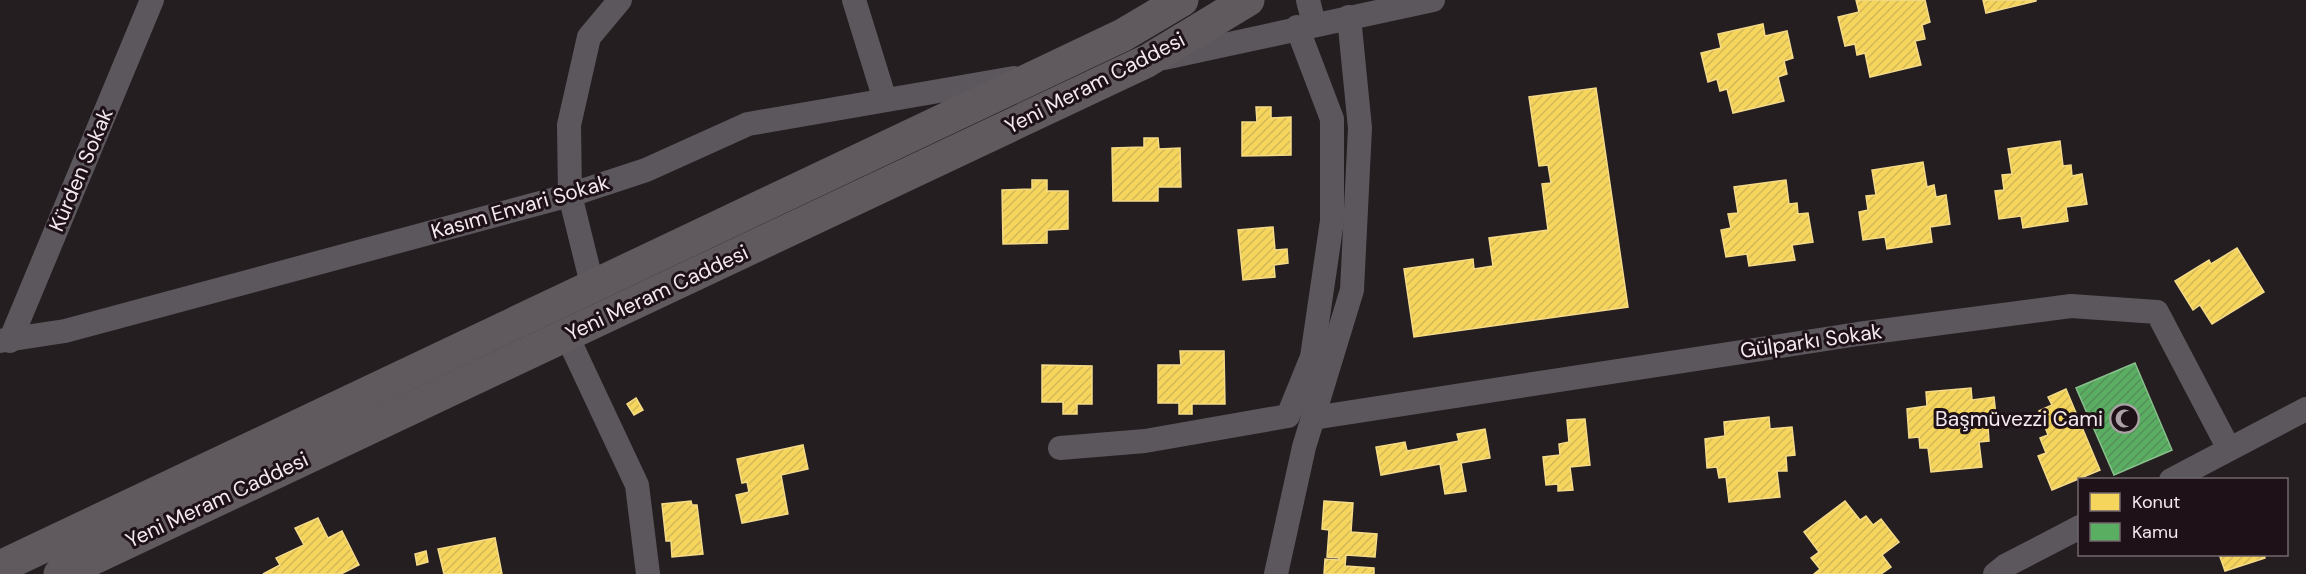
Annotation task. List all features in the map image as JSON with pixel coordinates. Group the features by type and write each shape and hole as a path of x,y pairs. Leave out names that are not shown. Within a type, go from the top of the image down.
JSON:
{"main road":[{"name":"Yeni Meram Caddesi","path":"0,567 593,288 1123,34 1182,0"},
{"name":"Yeni Meram Caddesi","path":"60,574 1147,62 1248,0"}],"street":[{"name":"Kürden Sokak","path":"5,341 152,0"},
{"path":"593,288 570,195 569,125 589,37 620,0"},
{"path":"854,0 885,100"},
{"path":"1060,448 1145,441 1288,416 1312,357 1332,221 1332,119 1306,26 1308,0"},
{"path":"1147,62 1433,0"},
{"path":"1276,574 1313,418 1352,290 1360,128 1348,17"},
{"name":"Kasım Envari Sokak","path":"5,341 65,331 570,195 646,170 748,124 1039,74"},
{"name":"Gülparkı Sokak","path":"1313,418 1858,334 2071,306 2157,312 2229,449"},
{"path":"567,336 637,485 648,574"},
{"path":"2175,478 2306,409"},
{"path":"1995,574 2078,528"}],"building: Konut":[{"path":"1856,0 1925,0 1930,22 1922,25 1925,39 1915,41 1921,65 1870,77 1865,53 1857,55 1855,44 1845,46 1838,17 1859,12"},
{"path":"1983,0 2036,0 2036,1 1986,13"},
{"path":"1763,24 1765,36 1787,31 1793,58 1784,61 1787,74 1778,77 1784,101 1733,113 1727,89 1720,91 1717,79 1708,82 1701,53 1721,48 1718,34"},
{"path":"1596,88 1628,307 1414,337 1404,269 1473,259 1474,269 1493,266 1489,238 1548,230 1542,184 1551,183 1548,165 1539,166 1529,97"},
{"path":"1256,107 1271,107 1271,118 1291,117 1291,155 1242,156 1242,122 1257,122"},
{"path":"1144,138 1158,138 1159,149 1180,148 1181,187 1158,187 1158,201 1113,201 1112,148 1144,147"},
{"path":"2060,141 2063,166 2071,165 2072,176 2082,174 2087,204 2066,207 2068,221 2023,228 2021,216 1999,219 1995,191 2004,190 2002,175 2012,174 2008,149"},
{"path":"1923,162 1927,187 1934,185 1936,197 1946,195 1950,224 1930,227 1932,242 1887,249 1885,237 1863,240 1859,212 1868,210 1866,196 1876,195 1872,170"},
{"path":"1032,180 1047,180 1047,191 1068,191 1068,229 1047,230 1047,243 1003,244 1002,190 1032,189"},
{"path":"1786,180 1789,204 1797,203 1798,214 1808,213 1813,242 1792,245 1795,260 1749,266 1747,254 1726,257 1721,230 1731,228 1728,214 1738,213 1734,187"},
{"path":"1273,227 1275,250 1287,249 1288,263 1274,265 1275,277 1243,280 1238,230"},
{"path":"2237,248 2264,292 2212,324 2200,305 2193,310 2175,281 2209,260 2211,264"},
{"path":"1180,351 1224,351 1225,404 1192,404 1192,414 1179,414 1179,403 1158,403 1158,365 1181,365"},
{"path":"1042,365 1092,366 1092,404 1077,404 1077,414 1063,414 1063,402 1042,402"},
{"path":"1971,388 1972,400 1994,397 1997,426 1988,427 1989,441 1979,442 1982,467 1931,472 1928,448 1920,448 1919,437 1909,438 1907,409 1927,406 1926,392"},
{"path":"2066,389 2100,470 2052,490 2038,456 2046,453 2040,438 2048,435 2039,411 2052,405 2048,397"},
{"path":"636,398 643,410 634,415 627,404"},
{"path":"1769,417 1770,429 1792,427 1795,455 1786,456 1787,471 1777,471 1780,497 1729,502 1726,477 1719,478 1717,467 1707,468 1705,439 1725,436 1724,422"},
{"path":"1585,419 1590,465 1570,467 1573,490 1558,491 1558,484 1546,485 1543,457 1560,455 1559,444 1569,442 1567,420"},
{"path":"1485,429 1490,458 1461,463 1466,491 1445,494 1440,464 1381,475 1376,447 1405,442 1407,451 1459,441 1457,434"},
{"path":"803,445 808,469 781,475 788,514 742,523 736,495 749,492 747,482 742,483 737,459"},
{"path":"691,501 692,505 697,505 703,554 672,557 671,541 666,541 662,504"},
{"path":"1324,501 1353,503 1351,532 1377,534 1375,557 1346,555 1345,566 1374,568 1374,574 1324,574 1325,559 1339,560 1339,558 1327,557 1329,530 1322,529"},
{"path":"1845,501 1860,520 1866,516 1873,525 1881,519 1899,542 1882,555 1891,567 1881,574 1814,574 1820,569 1811,558 1819,552 1804,532"},
{"path":"318,518 328,538 342,531 359,565 341,574 263,574 280,565 276,558 304,545 295,528"},
{"path":"495,538 502,574 444,574 438,549"},
{"path":"426,551 428,562 417,565 415,554"},
{"path":"2220,556 2264,556 2265,558 2225,571"}],"building: Kamu":[{"name":"Başmüvezzi Cami","path":"2135,363 2172,450 2114,475 2076,388"}],"place":[{"name":"Başmüvezzi Cami","path":"2124,419"}]}
